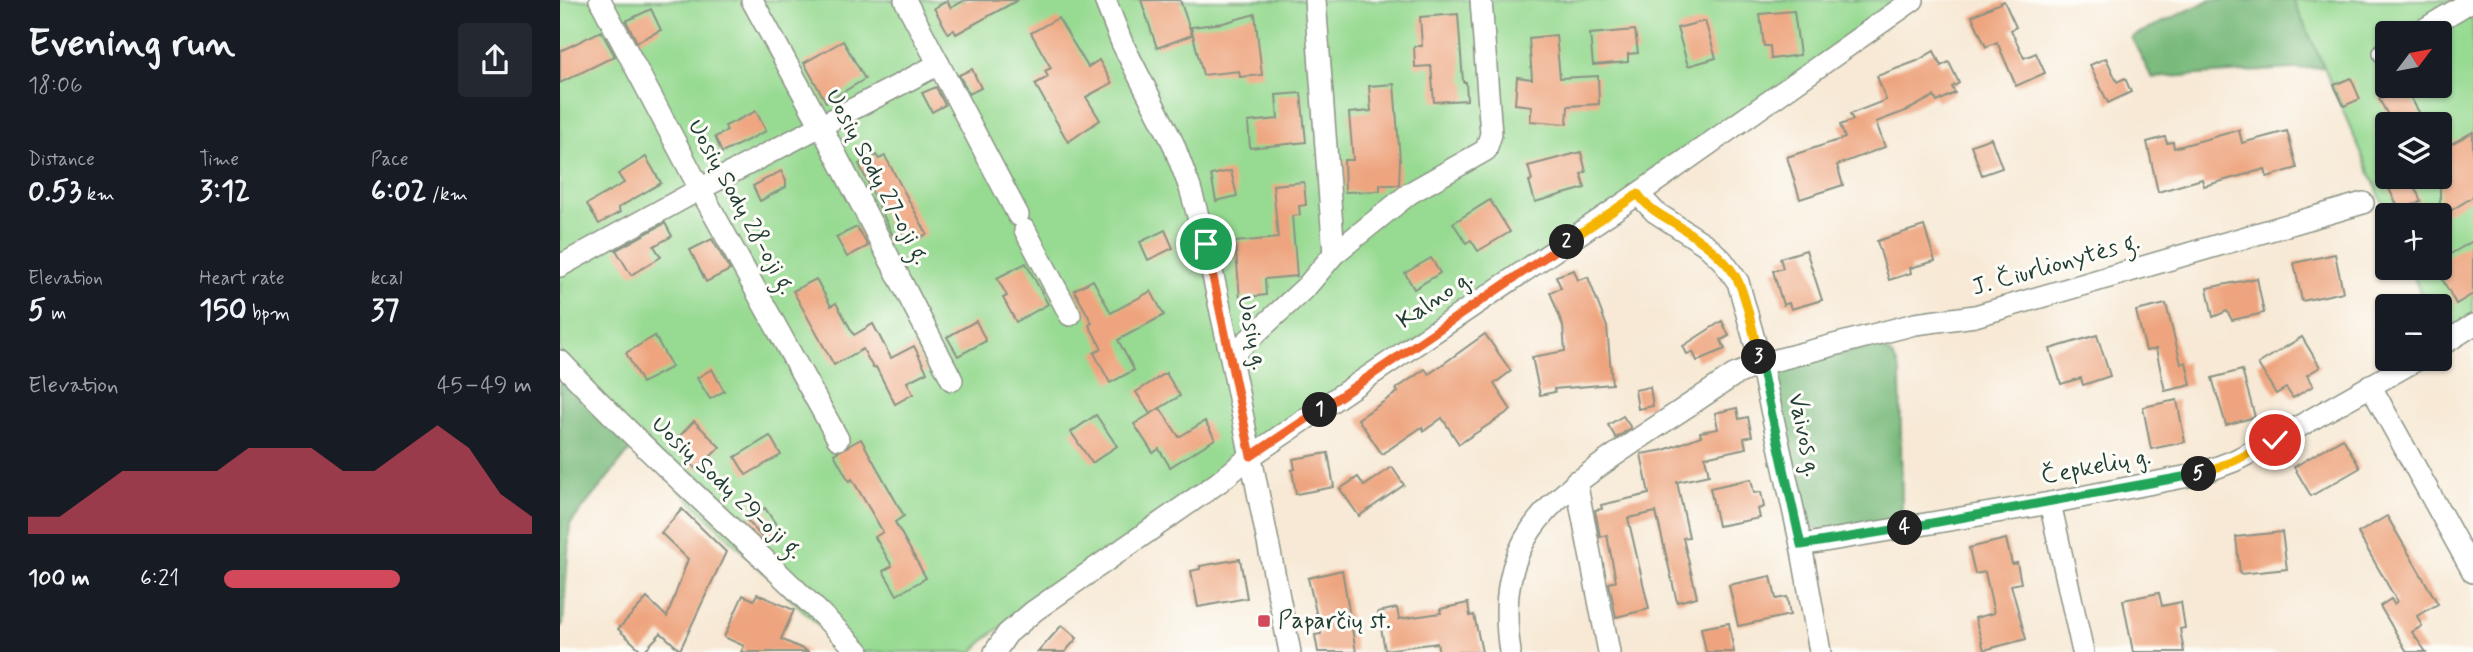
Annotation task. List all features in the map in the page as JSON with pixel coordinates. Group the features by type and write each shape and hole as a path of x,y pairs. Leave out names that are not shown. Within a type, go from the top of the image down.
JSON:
{"street":[{"name":"Uosių Sodų 28-oji g.","path":"600,0 700,189 838,439"},
{"name":"Uosių Sodų 27-oji g.","path":"752,0 821,126 952,380"},
{"path":"905,0 1069,315"},
{"name":"Uosių g.","path":"1105,0 1122,43 1173,143 1190,188 1206,244 1290,652"},
{"path":"1315,0 1334,254"},
{"path":"1230,352 1237,351 1307,286 1334,254 1410,193 1486,150 1491,134 1481,0"},
{"name":"Kalno g.","path":"995,652 1007,634 1034,611 1209,489 1251,456 1638,194 1913,0"},
{"path":"2437,21 2473,0"},
{"path":"560,266 700,189 939,64"},
{"name":"Vaivos g.","path":"1638,194 1655,212 1686,231 1722,260 1738,282 1761,364 1801,545 1820,652"},
{"name":"J. Čiurlionytės g.","path":"1510,652 1506,596 1519,552 1532,525 1576,481 1734,375 1761,364 1916,324 1975,316 2364,203"},
{"path":"2452,339 2473,326"},
{"name":"Uosių Sodų 29-oji g.","path":"560,361 599,403 803,594 859,652"},
{"name":"Čepkelių g.","path":"1801,545 2050,503 2199,474 2234,461 2275,440 2396,371"},
{"path":"2370,385 2473,572"},
{"path":"1576,481 1609,652"},
{"path":"2050,503 2084,652"}],"green space":[{"path":"560,0 1912,0 990,635 973,652 846,652 560,374"},
{"path":"2210,0 2293,0 2324,67 2152,78 2131,37"},
{"path":"2293,0 2473,0 2473,315 2452,327 2452,294 2421,294 2415,280 2452,280 2452,203 2383,203 2377,189 2452,189 2452,112 2375,112 2375,185"},
{"path":"1874,346 1891,354 1900,371 1902,509 1886,523 1818,531 1803,505 1797,485 1778,386 1782,373 1793,366"},
{"path":"560,374 634,445 570,524 563,624 560,627"}],"building":[{"path":"965,0 1018,0 956,34 954,30 948,33 934,8 947,1 951,8"},
{"path":"1141,0 1180,0 1192,35 1157,48"},
{"path":"2004,1 2016,27 2011,30 2024,58 2036,53 2045,73 2016,86 1997,42 1986,47 1972,16"},
{"path":"651,9 661,30 637,42 626,21"},
{"path":"1794,11 1800,55 1771,59 1770,46 1764,46 1760,14"},
{"path":"1255,14 1262,75 1240,77 1239,71 1203,75 1191,27 1223,23"},
{"path":"1458,14 1463,82 1466,82 1467,100 1434,102 1431,66 1415,67 1414,46 1422,46 1420,17"},
{"path":"1058,18 1088,67 1099,60 1112,83 1086,97 1100,120 1068,142 1035,84 1048,77 1045,71 1051,68 1031,33"},
{"path":"1705,21 1716,58 1688,66 1677,28"},
{"path":"1635,30 1638,53 1628,54 1628,62 1593,65 1590,34"},
{"path":"601,31 615,56 560,83 560,51"},
{"path":"1556,35 1560,78 1598,76 1599,104 1568,106 1567,124 1530,121 1532,106 1515,104 1517,77 1532,79 1529,38"},
{"path":"843,41 865,79 826,102 804,63"},
{"path":"1934,51 1941,66 1949,62 1959,83 1952,87 1955,93 1937,102 1934,96 1908,110 1876,122 1885,147 1837,165 1843,185 1800,199 1787,157 1845,138 1840,125 1853,120 1850,114 1886,100 1877,76 1917,61"},
{"path":"2106,58 2117,82 2125,78 2131,92 2108,103 2090,65"},
{"path":"972,69 981,88 969,94 959,75"},
{"path":"2351,78 2360,99 2344,106 2334,85"},
{"path":"1394,84 1400,160 1399,185 1380,185 1380,191 1345,192 1344,160 1353,160 1349,113 1371,111 1369,86"},
{"path":"936,87 945,105 932,112 922,93"},
{"path":"1301,93 1306,142 1250,148 1248,122 1278,119 1276,95"},
{"path":"2411,98 2419,112 2386,112 2379,99"},
{"path":"756,111 766,131 722,153 715,137 727,131 725,126"},
{"path":"2239,130 2242,143 2287,131 2297,168 2267,177 2265,169 2204,186 2202,179 2158,192 2147,142 2165,137 2167,143 2173,142 2174,148"},
{"path":"2473,132 2473,197 2452,210 2452,203 2440,203 2440,189 2452,189 2452,143"},
{"path":"1991,138 2002,168 1982,175 1971,145"},
{"path":"1581,152 1586,172 1581,174 1585,188 1535,202 1528,166"},
{"path":"876,155 879,159 885,156 927,234 912,242 906,230 895,236 892,234 859,164"},
{"path":"646,157 661,183 618,208 620,212 599,224 587,204 624,183 618,174"},
{"path":"781,171 786,187 760,201 753,186"},
{"path":"1231,171 1237,196 1216,201 1211,175"},
{"path":"1304,182 1306,205 1299,206 1300,215 1292,216 1297,276 1265,279 1266,295 1240,298 1235,242 1278,238 1273,185"},
{"path":"2389,189 2416,189 2421,201 2417,203 2396,203"},
{"path":"1490,200 1510,232 1478,251 1471,240 1466,243 1453,223"},
{"path":"665,223 672,236 654,246 661,257 631,275 616,250"},
{"path":"1924,226 1935,261 1910,268 1911,273 1889,280 1877,241"},
{"path":"857,227 868,246 847,257 836,237"},
{"path":"1165,230 1173,248 1148,260 1140,242"},
{"path":"712,239 730,270 706,282 690,250"},
{"path":"2473,241 2473,294 2456,304 2443,280 2452,280 2452,253"},
{"path":"1806,250 1822,300 1791,309 1789,303 1783,305 1773,271 1783,268 1780,258"},
{"path":"2335,254 2343,292 2302,301 2294,263"},
{"path":"1431,258 1440,273 1414,289 1405,273"},
{"path":"1026,263 1048,304 1016,322 1003,298 1007,296 997,278"},
{"path":"1574,270 1578,280 1588,277 1607,327 1612,384 1554,389 1555,392 1540,395 1532,357 1565,351 1563,326 1550,292 1561,288 1556,276"},
{"path":"2257,278 2264,313 2232,320 2227,311 2213,317 2207,288"},
{"path":"816,279 831,306 836,303 854,335 873,324 891,358 914,346 927,372 907,382 913,394 895,404 876,367 873,368 863,349 834,365 793,291"},
{"path":"1093,280 1111,313 1151,291 1164,315 1118,340 1134,370 1110,383 1094,353 1102,349 1089,325 1092,323 1074,290"},
{"path":"2166,304 2181,364 2186,362 2191,385 2165,391 2156,349 2146,351 2136,311"},
{"path":"976,321 986,341 958,356 947,337"},
{"path":"1722,321 1729,336 1721,340 1725,349 1697,361 1693,352 1687,354 1683,346"},
{"path":"1485,334 1511,371 1494,384 1511,410 1459,444 1442,418 1424,431 1422,427 1382,454 1358,419 1398,392 1396,389 1425,369 1429,374"},
{"path":"2097,335 2110,376 2083,385 2081,378 2061,384 2050,349"},
{"path":"655,336 672,367 642,383 626,353"},
{"path":"2302,337 2320,367 2307,375 2313,386 2293,398 2286,388 2276,394 2258,364"},
{"path":"712,369 724,391 710,399 697,378"},
{"path":"2242,370 2255,417 2226,425 2212,378"},
{"path":"1166,373 1180,396 1150,414 1136,392"},
{"path":"1650,387 1653,406 1638,409 1635,390"},
{"path":"2177,400 2185,442 2151,449 2143,407"},
{"path":"1160,408 1179,437 1205,421 1215,439 1170,467 1159,449 1153,453 1134,424"},
{"path":"1737,408 1739,419 1748,417 1752,436 1744,438 1746,448 1705,457 1709,475 1677,482 1689,537 1683,538 1697,597 1677,602 1656,512 1628,518 1649,609 1616,617 1609,583 1616,581 1607,535 1600,537 1595,510 1602,509 1601,505 1649,494 1641,454 1664,450 1701,436 1700,432 1718,429 1715,413"},
{"path":"1096,415 1117,446 1092,463 1071,432"},
{"path":"1623,416 1631,428 1616,438 1608,425"},
{"path":"694,421 720,447 697,470 672,444"},
{"path":"770,436 781,455 746,475 735,457"},
{"path":"2343,438 2360,468 2311,496 2294,467"},
{"path":"861,439 904,516 895,522 926,578 897,595 883,571 892,566 875,537 883,532 834,454"},
{"path":"1328,453 1334,487 1296,494 1293,459"},
{"path":"1392,467 1404,485 1359,516 1340,489 1358,477 1364,486"},
{"path":"1751,479 1754,493 1761,492 1764,507 1758,509 1760,518 1718,526 1710,488"},
{"path":"765,508 781,532 766,542 747,520"},
{"path":"682,509 726,552 680,650 661,633 643,652 618,629 647,598 667,617 688,559 661,533"},
{"path":"2387,516 2438,604 2417,616 2422,626 2412,632 2426,652 2407,652 2380,606 2391,599 2394,604 2397,601 2358,533"},
{"path":"2282,532 2287,569 2240,574 2236,537"},
{"path":"2006,539 2012,564 2017,563 2021,583 2011,585 2026,639 1984,650 1975,618 1994,613 1985,572 1975,574 1969,548"},
{"path":"1240,559 1247,598 1198,607 1191,571 1200,569 1200,566"},
{"path":"1342,570 1356,652 1318,652 1315,635 1321,634 1308,578"},
{"path":"1771,576 1776,599 1787,597 1790,615 1738,626 1729,585"},
{"path":"2159,593 2162,606 2181,602 2185,628 2180,629 2184,652 2133,652 2123,600"},
{"path":"757,594 794,610 781,639 809,652 741,652 744,646 724,637 743,595 754,600"},
{"path":"1468,603 1470,616 1474,615 1482,652 1439,652 1437,643 1385,650 1378,612 1397,608 1399,619 1441,613 1440,609"},
{"path":"1729,623 1734,652 1706,652 1701,628"},
{"path":"1062,625 1077,638 1065,652 1038,652"}],"place":[{"name":"Paparčių st.","path":"1264,621"}],"route":[{"path":"1206,244 1251,456 1638,194 1655,212 1706,245 1722,260 1738,282 1761,364 1801,545 2050,503 2199,474 2234,461 2275,440"}]}
